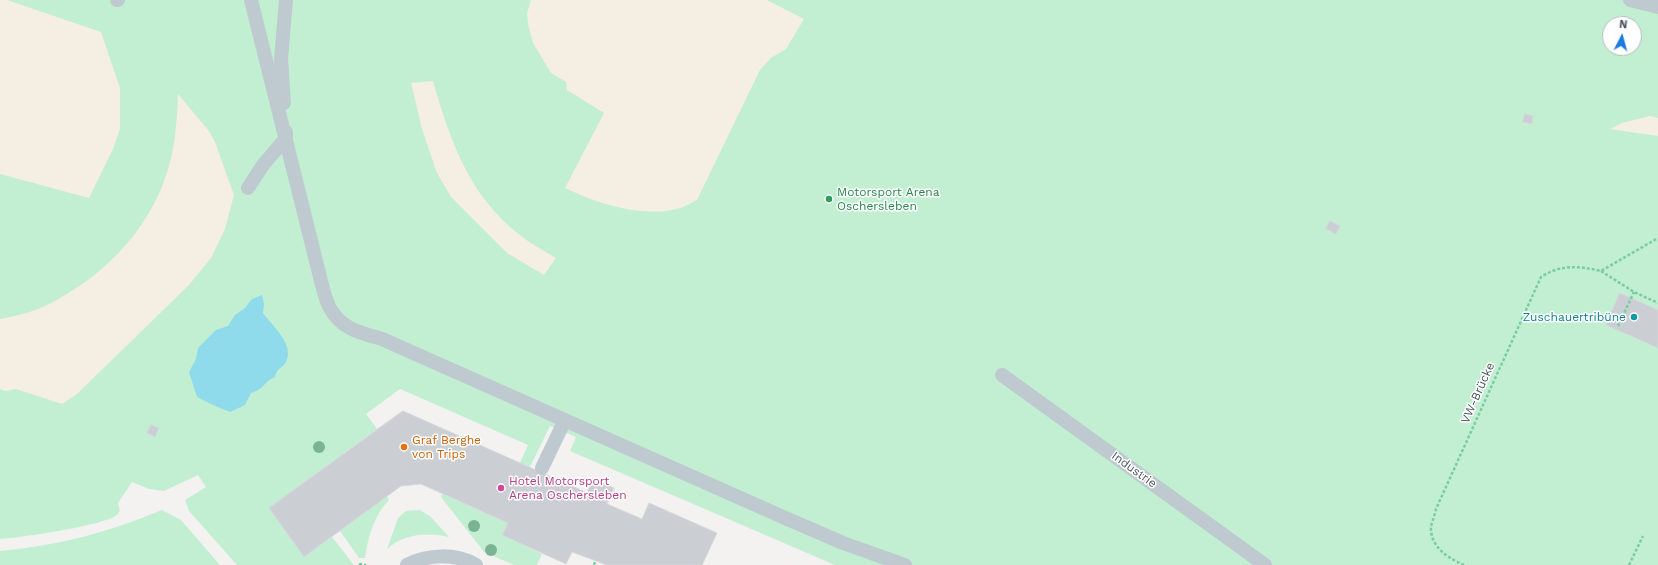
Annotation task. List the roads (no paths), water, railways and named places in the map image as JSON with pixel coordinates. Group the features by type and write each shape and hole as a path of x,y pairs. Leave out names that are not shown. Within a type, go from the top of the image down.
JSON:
{"lane":[{"path":"251,0 322,285 330,308 342,325 358,332 382,339 796,523 843,543 905,565"},
{"path":"248,188 263,165 286,138 281,58 286,0"},
{"path":"1630,0 1658,7"},
{"name":"Industrie","path":"1002,375 1265,565"},
{"path":"542,468 565,420"},
{"path":"407,565 419,560 444,557 459,559 476,565"}],"water":[{"path":"262,295 264,304 263,313 277,329 285,342 288,355 286,362 277,371 275,377 268,381 259,390 251,393 245,405 230,412 197,397 189,372 196,359 198,348 216,330 228,326 235,315 245,308 252,299"}],"place":[{"name":"Motorsport Arena Oschersleben","path":"829,199"},
{"name":"Zuschauertribüne","path":"1634,317"},
{"name":"Graf Berghe von Trips","path":"404,447"},
{"name":"Hotel Motorsport Arena Oschersleben","path":"501,488"}]}
